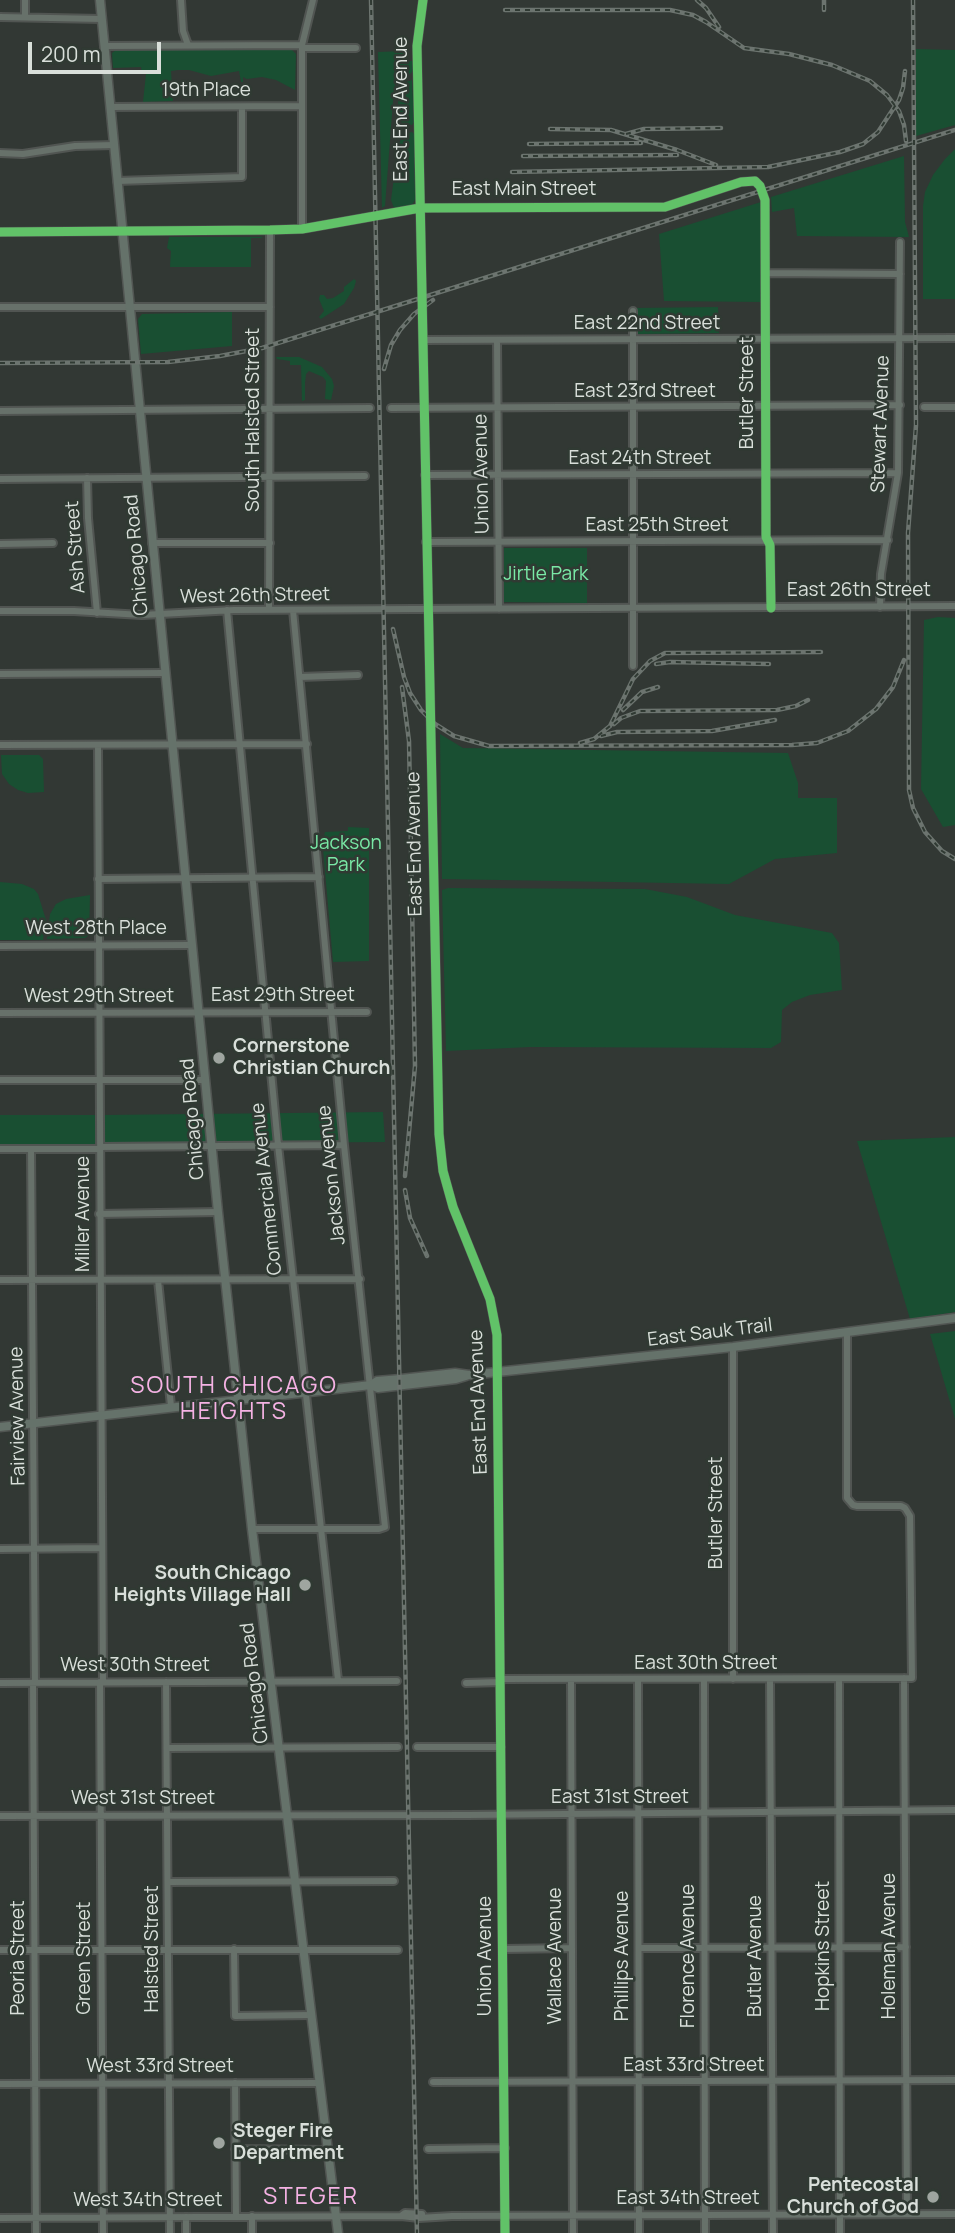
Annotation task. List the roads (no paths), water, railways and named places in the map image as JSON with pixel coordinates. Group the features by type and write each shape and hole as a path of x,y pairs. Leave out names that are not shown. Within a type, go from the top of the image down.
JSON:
{"main road":[{"name":"Chicago Road","path":"100,0 218,1212 252,1530 338,2233"},
{"name":"East Sauk Trail","path":"0,1427 371,1385 377,1381 401,1382 455,1373 469,1375 733,1347 955,1318"}],"street":[{"path":"25,0 25,18"},
{"path":"181,0 183,31 188,46"},
{"path":"302,229 302,46 313,0"},
{"name":"East End Avenue","path":"424,0 417,46 439,1134 443,1171 453,1207 490,1299 497,1335 501,1681"},
{"path":"0,18 102,19"},
{"path":"179,46 183,31"},
{"path":"104,46 356,48"},
{"name":"19th Place","path":"110,107 302,106"},
{"path":"117,181 242,177 242,107"},
{"path":"0,153 23,154 75,146 114,145"},
{"name":"East Main Street","path":"0,232 302,229 420,208 665,207 741,182 755,181"},
{"name":"Butler Street","path":"755,181 765,200 766,537 771,545 771,608"},
{"name":"South Halsted Street","path":"269,610 270,230"},
{"name":"Stewart Avenue","path":"880,607 880,582 898,473 900,242"},
{"path":"766,273 900,274"},
{"path":"0,307 270,307"},
{"path":"633,311 634,666"},
{"name":"East 22nd Street","path":"423,340 955,338"},
{"name":"Union Avenue","path":"497,340 499,609"},
{"name":"East 23rd Street","path":"391,408 900,405"},
{"path":"924,407 955,407"},
{"path":"0,411 370,408"},
{"name":"East 24th Street","path":"425,475 898,473"},
{"path":"0,478 365,476"},
{"name":"Ash Street","path":"87,478 97,613"},
{"name":"East 25th Street","path":"426,542 888,540"},
{"path":"152,543 270,542"},
{"path":"0,544 52,543"},
{"name":"East 26th Street","path":"385,609 955,606"},
{"name":"West 26th Street","path":"0,611 159,614 227,610 385,609"},
{"name":"Commercial Avenue","path":"227,610 278,1145 338,1680"},
{"name":"Jackson Avenue","path":"293,610 344,1145 385,1527 320,1529"},
{"path":"0,674 164,673"},
{"path":"300,677 358,676"},
{"path":"0,745 307,744"},
{"name":"Miller Avenue","path":"97,745 102,1682"},
{"path":"98,879 319,877"},
{"name":"West 28th Place","path":"0,946 191,945"},
{"name":"East 29th Street","path":"199,1012 367,1012"},
{"name":"West 29th Street","path":"0,1013 199,1012"},
{"path":"0,1080 205,1080"},
{"path":"0,1149 344,1145"},
{"name":"Fairview Avenue","path":"32,1149 34,1683"},
{"path":"99,1214 218,1212"},
{"path":"0,1280 360,1279"},
{"path":"158,1280 171,1406"},
{"name":"Holeman Avenue","path":"847,1332 847,1498 857,1506 901,1506 910,1516 905,1812 906,2214"},
{"name":"Butler Street","path":"733,1347 733,1679"},
{"path":"252,1530 320,1529"},
{"path":"0,1549 102,1548"},
{"name":"East 30th Street","path":"466,1682 908,1678"},
{"name":"Butler Avenue","path":"770,1679 773,2233"},
{"name":"Hopkins Street","path":"839,1679 840,2233"},
{"name":"Wallace Avenue","path":"570,1680 573,2233"},
{"name":"Phillips Avenue","path":"638,1680 639,2233"},
{"name":"Florence Avenue","path":"704,1680 705,2233"},
{"path":"271,1681 397,1681"},
{"name":"West 30th Street","path":"0,1683 271,1681"},
{"name":"Union Avenue","path":"501,1681 505,2233"},
{"name":"Green Street","path":"102,1682 100,1816 103,2233"},
{"name":"Halsted Street","path":"166,1682 170,2233"},
{"name":"Peoria Street","path":"34,1683 36,2233"},
{"path":"167,1748 398,1747"},
{"path":"417,1747 501,1747"},
{"name":"East 31st Street","path":"286,1814 502,1815 955,1810"},
{"name":"West 31st Street","path":"0,1816 286,1814"},
{"path":"168,1882 394,1881"},
{"path":"639,1948 906,1947"},
{"path":"504,1949 572,1948"},
{"path":"234,1949 235,2016 310,2015"},
{"path":"0,1950 398,1950"},
{"name":"East 33rd Street","path":"432,2082 955,2080"},
{"path":"235,2083 236,2217"},
{"name":"West 33rd Street","path":"0,2084 319,2083"},
{"path":"428,2149 505,2148"},
{"path":"236,2149 327,2150"},
{"name":"East 34th Street","path":"401,2216 955,2214"},
{"name":"West 34th Street","path":"0,2218 401,2216"},
{"path":"186,2217 186,2233"},
{"path":"252,2217 252,2233"}],"railway":[{"path":"371,0 417,2233"},
{"path":"697,0 719,27"},
{"path":"824,0 824,10"},
{"path":"913,0 916,425 908,533 909,790 913,808 925,832 942,851 955,859"},
{"path":"505,10 670,10 693,15 744,48 789,54 832,65 870,81 887,95 899,111 906,141"},
{"path":"512,172 768,167 840,152 863,144 878,132 899,100 905,71"},
{"path":"626,134 644,129 721,128"},
{"path":"550,129 611,130 716,165"},
{"path":"0,363 168,362 262,348 955,130"},
{"path":"529,144 641,143"},
{"path":"523,156 677,155"},
{"path":"384,369 391,345 400,330 414,314 433,300"},
{"path":"393,629 404,677 421,710 435,724 454,736 489,746 817,743 848,731 876,709 893,687 904,660"},
{"path":"580,743 594,739 610,726 633,679 650,661 665,653 821,652"},
{"path":"656,664 769,664"},
{"path":"402,687 409,741 415,1066 405,1176"},
{"path":"623,710 642,692 658,687"},
{"path":"614,724 621,718 640,711 777,710 808,700"},
{"path":"601,736 617,732 712,731 775,720"},
{"path":"405,1190 410,1218 427,1256"}],"place":[{"name":"Cornerstone Christian Church","path":"219,1058"},
{"name":"South Chicago Heights Village Hall","path":"305,1585"},
{"name":"Steger Fire Department","path":"219,2143"},
{"name":"Pentecostal Church of God","path":"933,2197"}],"district":[{"name":"SOUTH CHICAGO HEIGHTS","path":"234,1400"},
{"name":"STEGER","path":"311,2198"}],"park label":[{"name":"Jirtle Park","path":"546,575"},
{"name":"Jackson Park","path":"346,855"}]}
